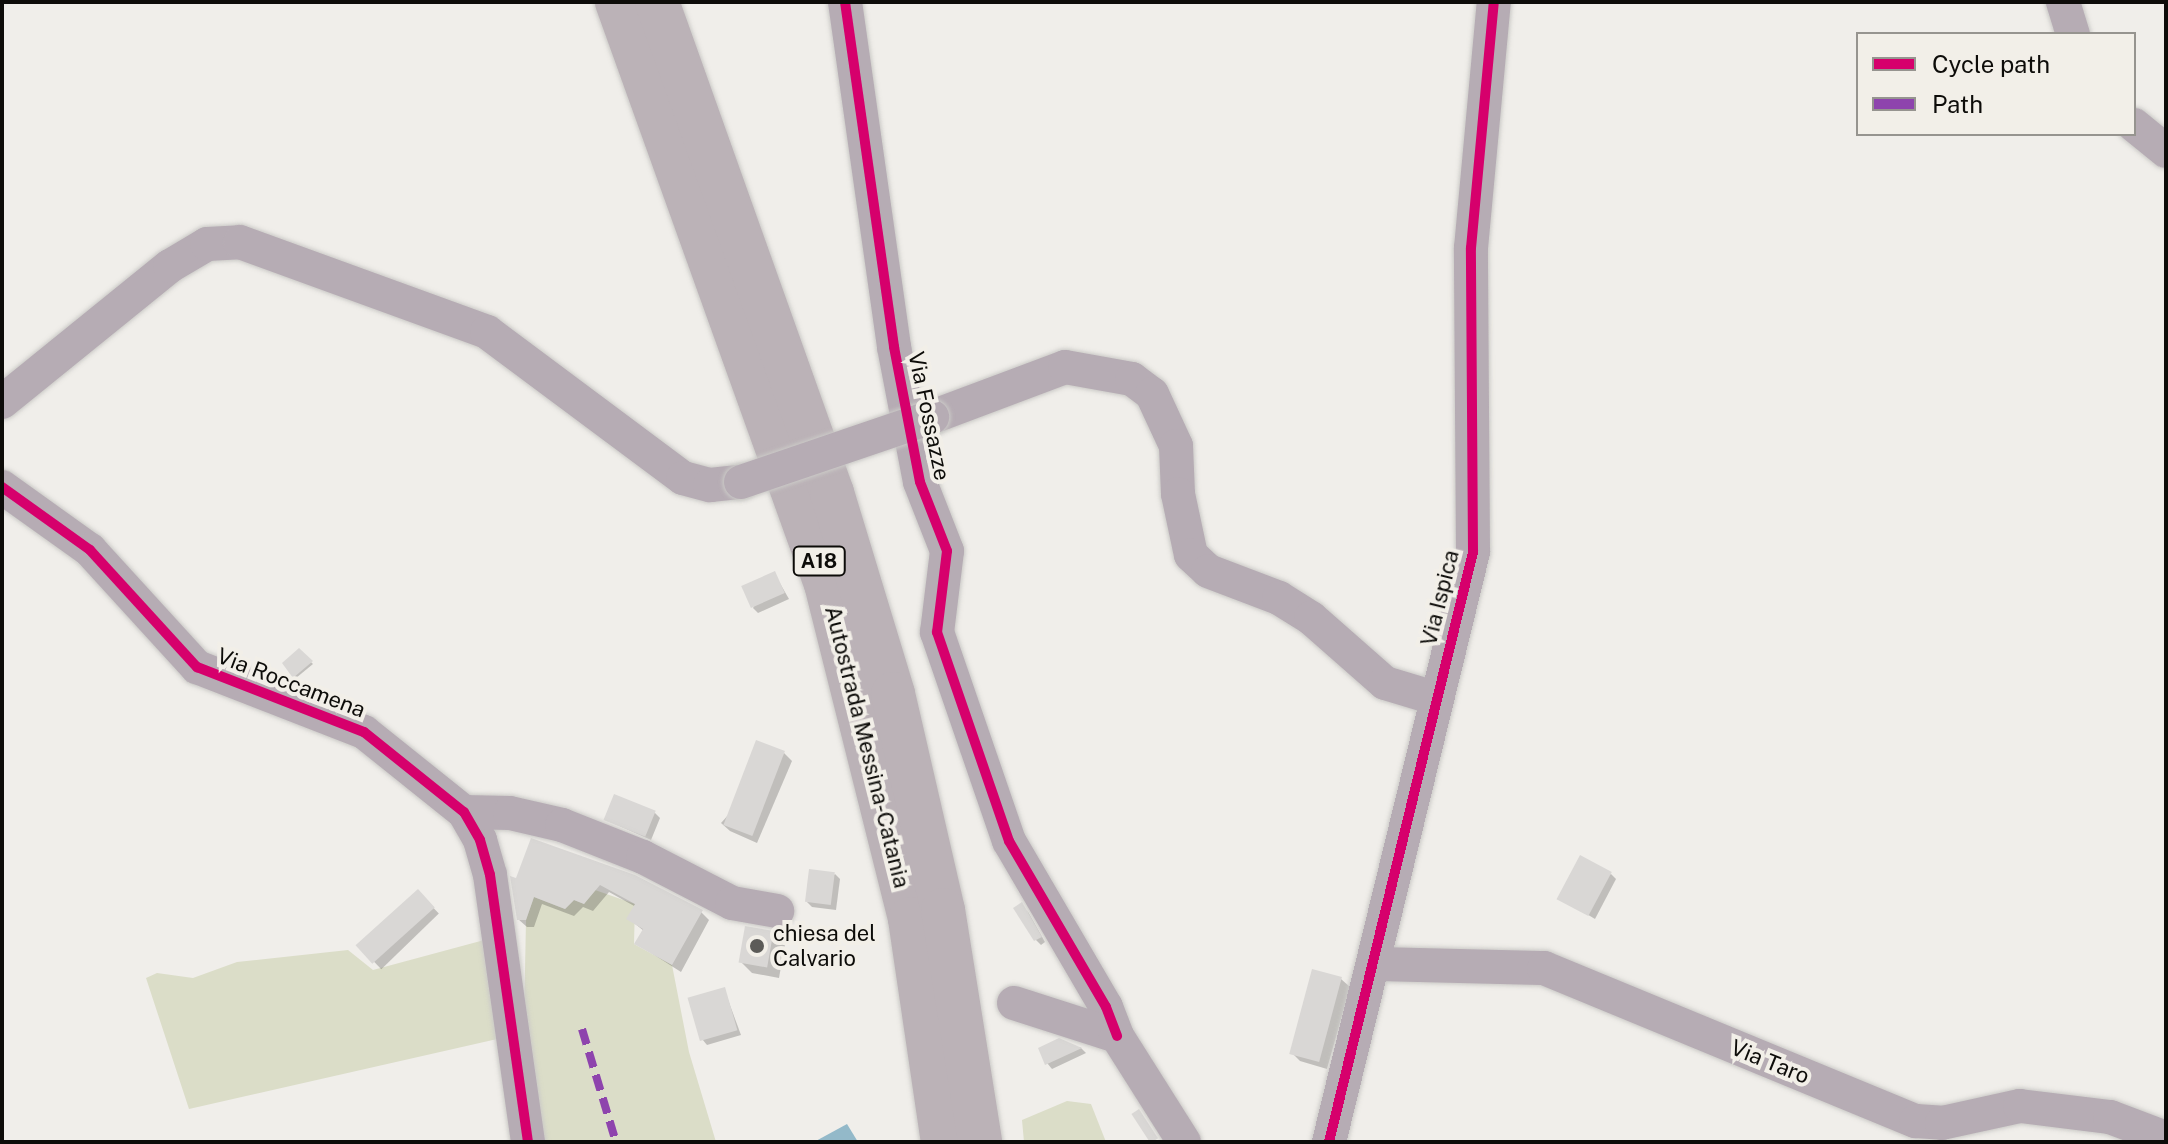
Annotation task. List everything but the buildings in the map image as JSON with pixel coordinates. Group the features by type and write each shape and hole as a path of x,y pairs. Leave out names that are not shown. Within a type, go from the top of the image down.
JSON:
{"highway":[{"name":"Autostrada Messina-Catania","path":"617,2 830,598 910,919 943,1142"},
{"name":"Autostrada Messina-Catania","path":"657,2 832,493 893,694 943,910 980,1142"}],"street":[{"name":"Via Fossazze","path":"845,2 894,347 920,482 947,551 937,632 1009,841 1106,1007 1117,1036"},
{"name":"Via Ispica","path":"1329,1142 1375,964 1435,698 1473,552 1471,248 1494,2"},
{"path":"2063,2 2072,32"},
{"path":"2136,127 2166,151"},
{"path":"2,402 170,266 207,244 240,242 487,332 683,478 710,485 741,482 932,417 1065,367 1132,379 1152,394 1176,446 1178,494 1191,555 1208,571 1279,598 1311,618 1385,683 1435,698"},
{"name":"Via Roccamena","path":"2,487 90,550 197,667 364,732 464,812 480,840 490,875 528,1142"},
{"path":"464,812 510,813 562,825 643,857 732,903 777,911"},
{"name":"Via Taro","path":"1375,964 1544,968 1916,1121 1942,1123 2020,1106 2110,1117 2166,1138"},
{"path":"1014,1003 1117,1036 1184,1142"}],"green space":[{"path":"595,890 635,904 634,944 672,965 689,1052 716,1142 540,1142 524,1021 526,920 534,897 565,909 574,900 584,904"},
{"path":"488,939 506,1037 189,1109 146,978 157,973 193,978 237,962 348,950 373,970"},
{"path":"1067,1101 1091,1104 1106,1142 1024,1142 1022,1120"}],"water":[{"path":"847,1124 858,1142 814,1142"}],"marked path":[{"path":"582,1029 616,1142"}],"cycle path":[{"path":"845,2 894,347 920,482 947,551 937,632 1009,841 1106,1007 1117,1036"},
{"path":"1329,1142 1473,552 1471,248 1494,2"},
{"path":"2,487 90,550 197,667 364,732 464,812 480,840 490,875 528,1142"}],"place":[{"name":"chiesa del Calvario","path":"757,946"}]}
